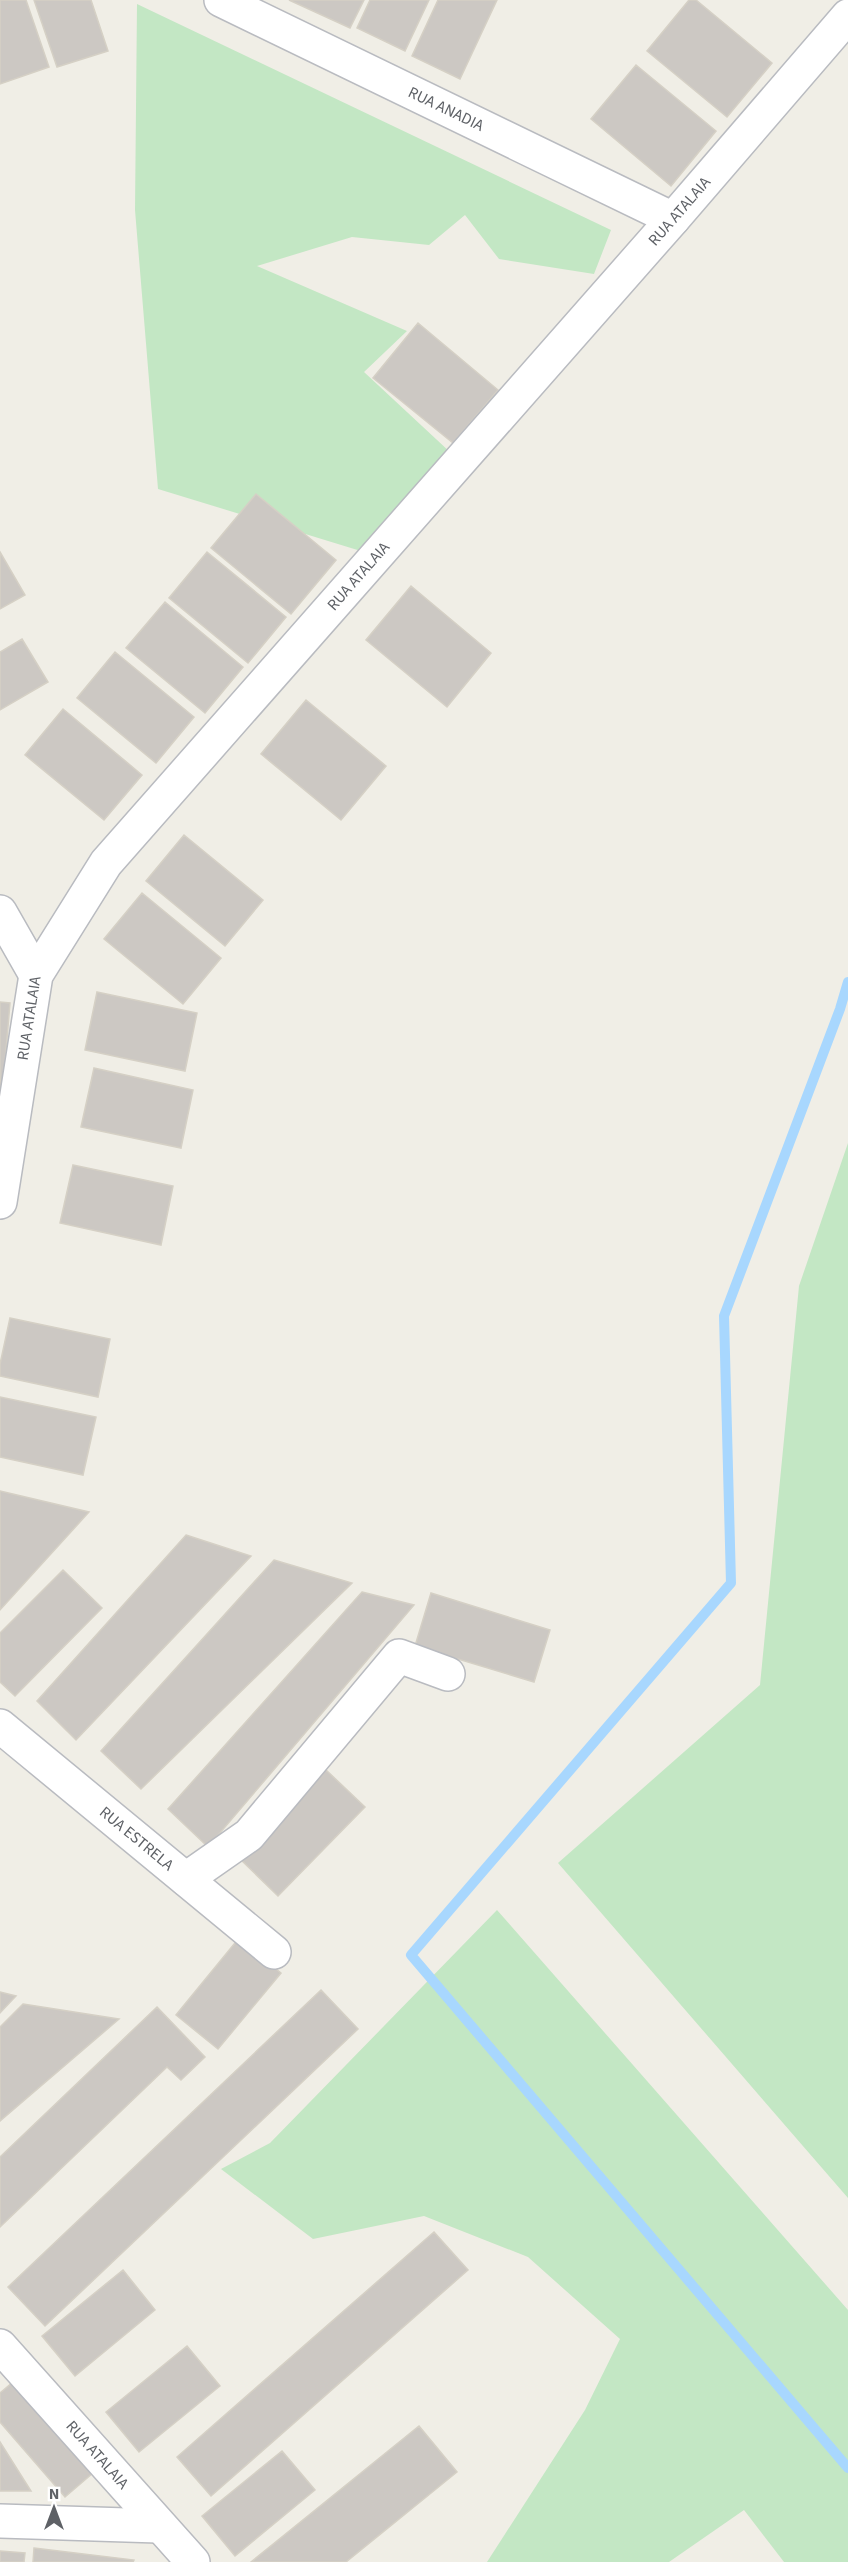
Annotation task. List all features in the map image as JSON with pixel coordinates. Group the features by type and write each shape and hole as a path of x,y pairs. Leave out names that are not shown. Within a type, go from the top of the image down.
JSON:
{"street":[{"name":"RUA ANADIA","path":"221,0 672,219"},
{"name":"RUA ATALAIA","path":"0,1203 36,975 106,863 848,16"},
{"path":"0,912 36,975"},
{"path":"0,965 36,975"},
{"path":"186,1879 249,1835 399,1656 448,1674"},
{"name":"RUA ESTRELA","path":"0,1726 274,1952"},
{"name":"RUA ATALAIA","path":"0,2346 158,2526 193,2562"},
{"path":"0,2522 158,2526"}],"green space":[{"path":"137,4 611,230 594,274 499,259 465,215 429,245 352,237 257,266 407,331 364,372 451,453 364,552 158,489 135,210"},
{"path":"848,1143 848,2198 558,1863 760,1685 799,1286"},
{"path":"497,1910 848,2310 848,2562 784,2562 744,2510 669,2562 487,2562 585,2410 620,2339 528,2257 424,2216 313,2239 221,2169 270,2143"}],"building":[{"path":"0,0 26,0 49,67 0,84"},
{"path":"34,0 91,0 108,51 57,67"},
{"path":"289,0 364,0 350,28"},
{"path":"370,0 429,0 405,51 357,28"},
{"path":"438,0 497,0 460,79 412,56"},
{"path":"689,0 696,0 772,63 727,117 647,51"},
{"path":"636,65 716,131 671,186 591,119"},
{"path":"418,323 498,390 453,443 373,378"},
{"path":"256,494 336,560 291,614 211,548"},
{"path":"0,552 25,595 0,609"},
{"path":"207,552 286,617 248,663 169,598"},
{"path":"411,586 491,653 447,707 366,640"},
{"path":"165,602 243,667 205,713 126,648"},
{"path":"22,639 48,682 0,710 0,652"},
{"path":"115,652 194,717 156,763 77,698"},
{"path":"306,700 386,766 341,820 261,754"},
{"path":"63,709 142,775 104,820 25,755"},
{"path":"184,835 263,900 225,946 146,881"},
{"path":"142,893 221,958 183,1004 104,939"},
{"path":"97,992 197,1013 185,1071 85,1050"},
{"path":"0,1002 10,1003 1,1109 0,1109"},
{"path":"94,1068 193,1090 181,1148 81,1127"},
{"path":"73,1165 173,1186 161,1245 60,1223"},
{"path":"10,1318 110,1339 98,1397 0,1376 0,1364"},
{"path":"0,1397 96,1417 83,1475 0,1457"},
{"path":"0,1491 89,1512 0,1610"},
{"path":"186,1535 251,1556 76,1740 37,1701"},
{"path":"274,1560 352,1583 141,1789 101,1751"},
{"path":"63,1570 102,1608 15,1696 0,1682 0,1633"},
{"path":"362,1592 414,1605 208,1847 168,1809"},
{"path":"431,1593 550,1630 534,1682 415,1646"},
{"path":"325,1769 365,1807 278,1896 238,1857"},
{"path":"239,1938 281,1973 218,2049 176,2015"},
{"path":"321,1990 358,2029 45,2326 8,2287"},
{"path":"0,1992 16,1996 0,2013"},
{"path":"23,2004 119,2019 0,2121 0,2027"},
{"path":"157,2007 205,2057 181,2080 167,2067 0,2227 0,2157"},
{"path":"434,2232 468,2270 211,2496 177,2457"},
{"path":"123,2270 155,2310 75,2376 42,2336"},
{"path":"187,2346 220,2386 139,2452 106,2412"},
{"path":"13,2382 93,2473 65,2497 0,2422 0,2393"},
{"path":"419,2426 457,2472 346,2562 251,2562"},
{"path":"0,2442 31,2491 0,2491"},
{"path":"282,2451 315,2490 235,2556 202,2516"},
{"path":"34,2548 134,2560 133,2562 33,2562"},
{"path":"0,2551 25,2553 24,2562 0,2562"}],"waterway":[{"path":"848,982 840,1009 724,1316 731,1583 411,1955 848,2468"}]}
